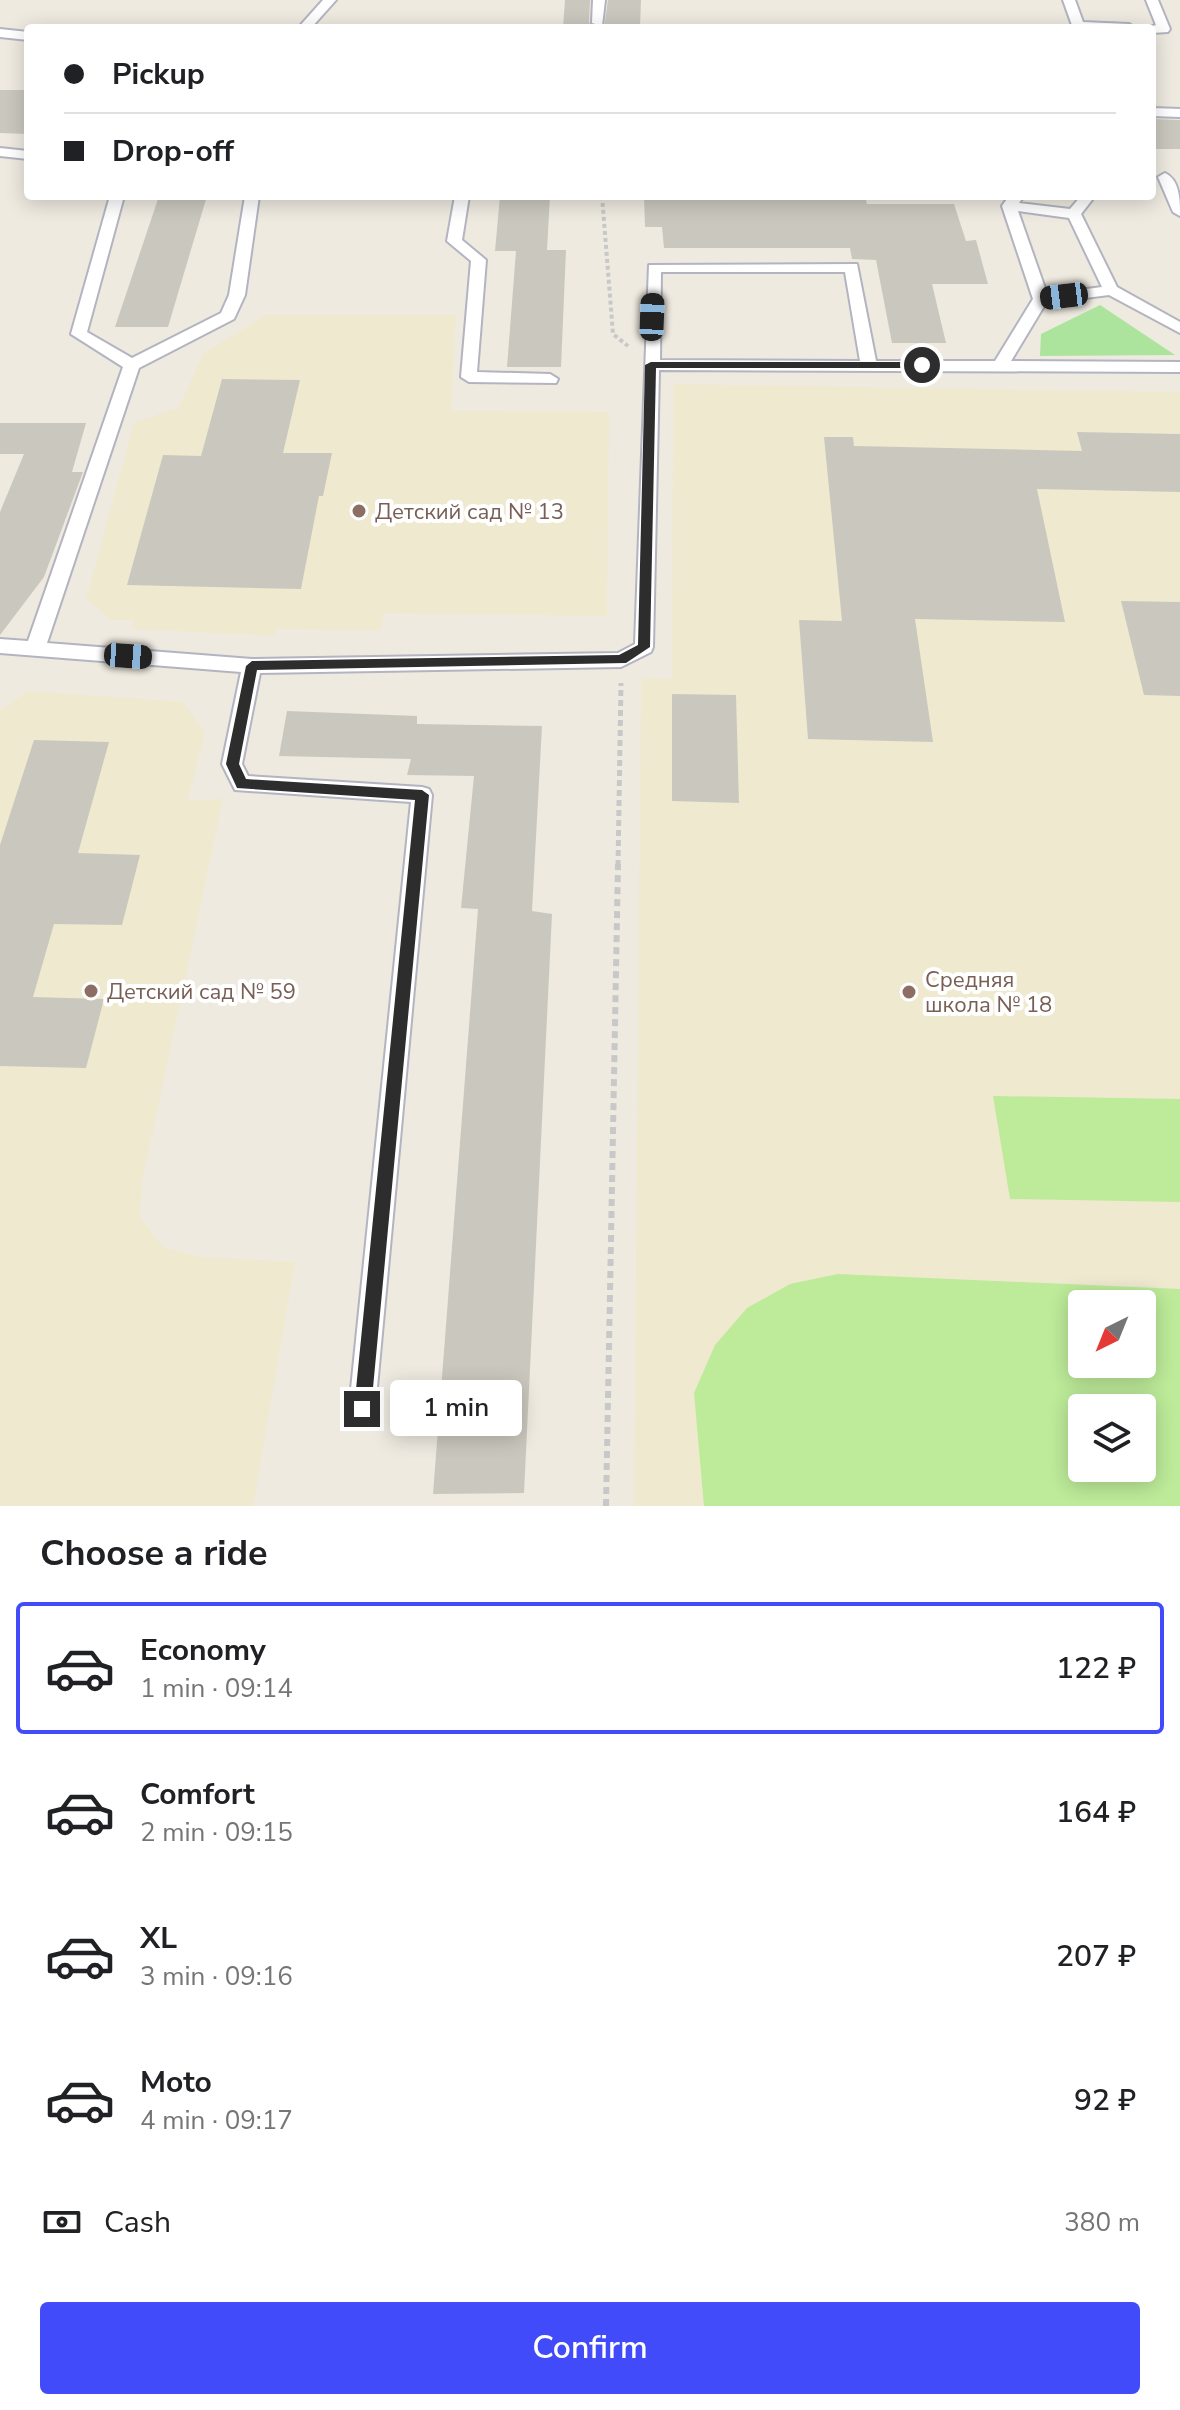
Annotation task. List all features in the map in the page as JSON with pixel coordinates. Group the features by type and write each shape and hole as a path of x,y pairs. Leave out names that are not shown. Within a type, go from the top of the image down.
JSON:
{"lane":[{"path":"308,24 330,0"},
{"path":"598,23 599,0"},
{"path":"1069,0 1077,24"},
{"path":"1152,0 1164,29 1156,29"},
{"path":"0,33 24,36"},
{"path":"1156,112 1180,113"},
{"path":"0,152 24,155"},
{"path":"1160,170 1180,212"},
{"path":"116,200 79,334 132,365"},
{"path":"35,649 132,365 228,316 237,295 251,200"},
{"path":"461,200 454,241 479,260 469,377 550,379"},
{"path":"1074,214 1085,200"},
{"path":"1001,365 1041,299 1013,201 1074,214"},
{"path":"1074,214 1111,290 1180,328"},
{"path":"0,646 252,666 621,660 644,647 654,268 852,267 869,365"},
{"path":"1041,299 1111,290"},
{"path":"651,365 1180,367"},
{"path":"252,666 232,764 242,784 422,795 362,1409"}],"path":[{"path":"602,200 613,334 651,365"},
{"path":"606,1506 621,660"}],"shaded area":[{"name":"Детский сад № 13","path":"265,315 456,315 451,411 609,412 607,616 384,613 381,630 277,629 275,636 132,629 135,620 111,620 86,599 134,423 179,407 203,354"},
{"name":"Средняя школа № 18","path":"673,384 1180,392 1180,1506 634,1506 641,679 672,678"},
{"name":"Детский сад № 59","path":"27,691 183,702 205,732 188,800 223,799 142,1183 140,1217 163,1247 201,1257 295,1262 253,1506 0,1506 0,711"}],"green space":[{"path":"1100,305 1175,355 1040,356 1041,334"},
{"path":"993,1096 1180,1099 1180,1202 1010,1199"},
{"path":"838,1274 1180,1289 1180,1506 704,1506 694,1393 715,1345 747,1308 790,1284"}],"building":[{"path":"565,0 590,0 591,24 563,24"},
{"path":"608,0 641,0 640,24 605,24"},
{"path":"0,90 24,90 24,134 0,133"},
{"path":"1156,119 1180,120 1180,149 1156,149"},
{"path":"158,200 206,200 168,327 115,327"},
{"path":"500,200 550,200 547,250 566,250 561,367 507,367 516,251 495,251"},
{"path":"644,200 866,200 867,204 954,204 966,241 976,240 988,284 932,284 946,343 892,343 876,260 852,259 850,248 664,248 662,227 645,227"},
{"path":"222,379 300,380 283,453 332,453 323,496 319,496 301,589 127,585 163,455 201,456"},
{"path":"0,423 86,423 72,472 83,472 44,577 0,635 0,512 24,454 0,454"},
{"path":"1077,432 1180,434 1180,492 1037,489 1065,622 915,619 933,742 808,739 799,620 842,621 824,437 853,437 854,446 1082,451"},
{"path":"1121,601 1180,602 1180,696 1144,695"},
{"path":"672,694 736,695 739,803 672,801"},
{"path":"287,711 417,716 417,724 542,726 532,911 552,914 524,1493 433,1494 478,909 461,908 474,776 407,775 411,759 279,756"},
{"path":"34,740 109,742 78,853 140,855 122,925 54,924 33,997 104,999 86,1068 0,1066 0,845"}],"place":[{"name":"Детский сад № 13","path":"359,511"},
{"name":"Детский сад № 59","path":"91,991"},
{"name":"Средняя школа № 18","path":"909,992"}],"route":[{"path":"362,1409 422,795 242,784 232,764 252,666 621,660 644,647 651,365 922,365"}]}
